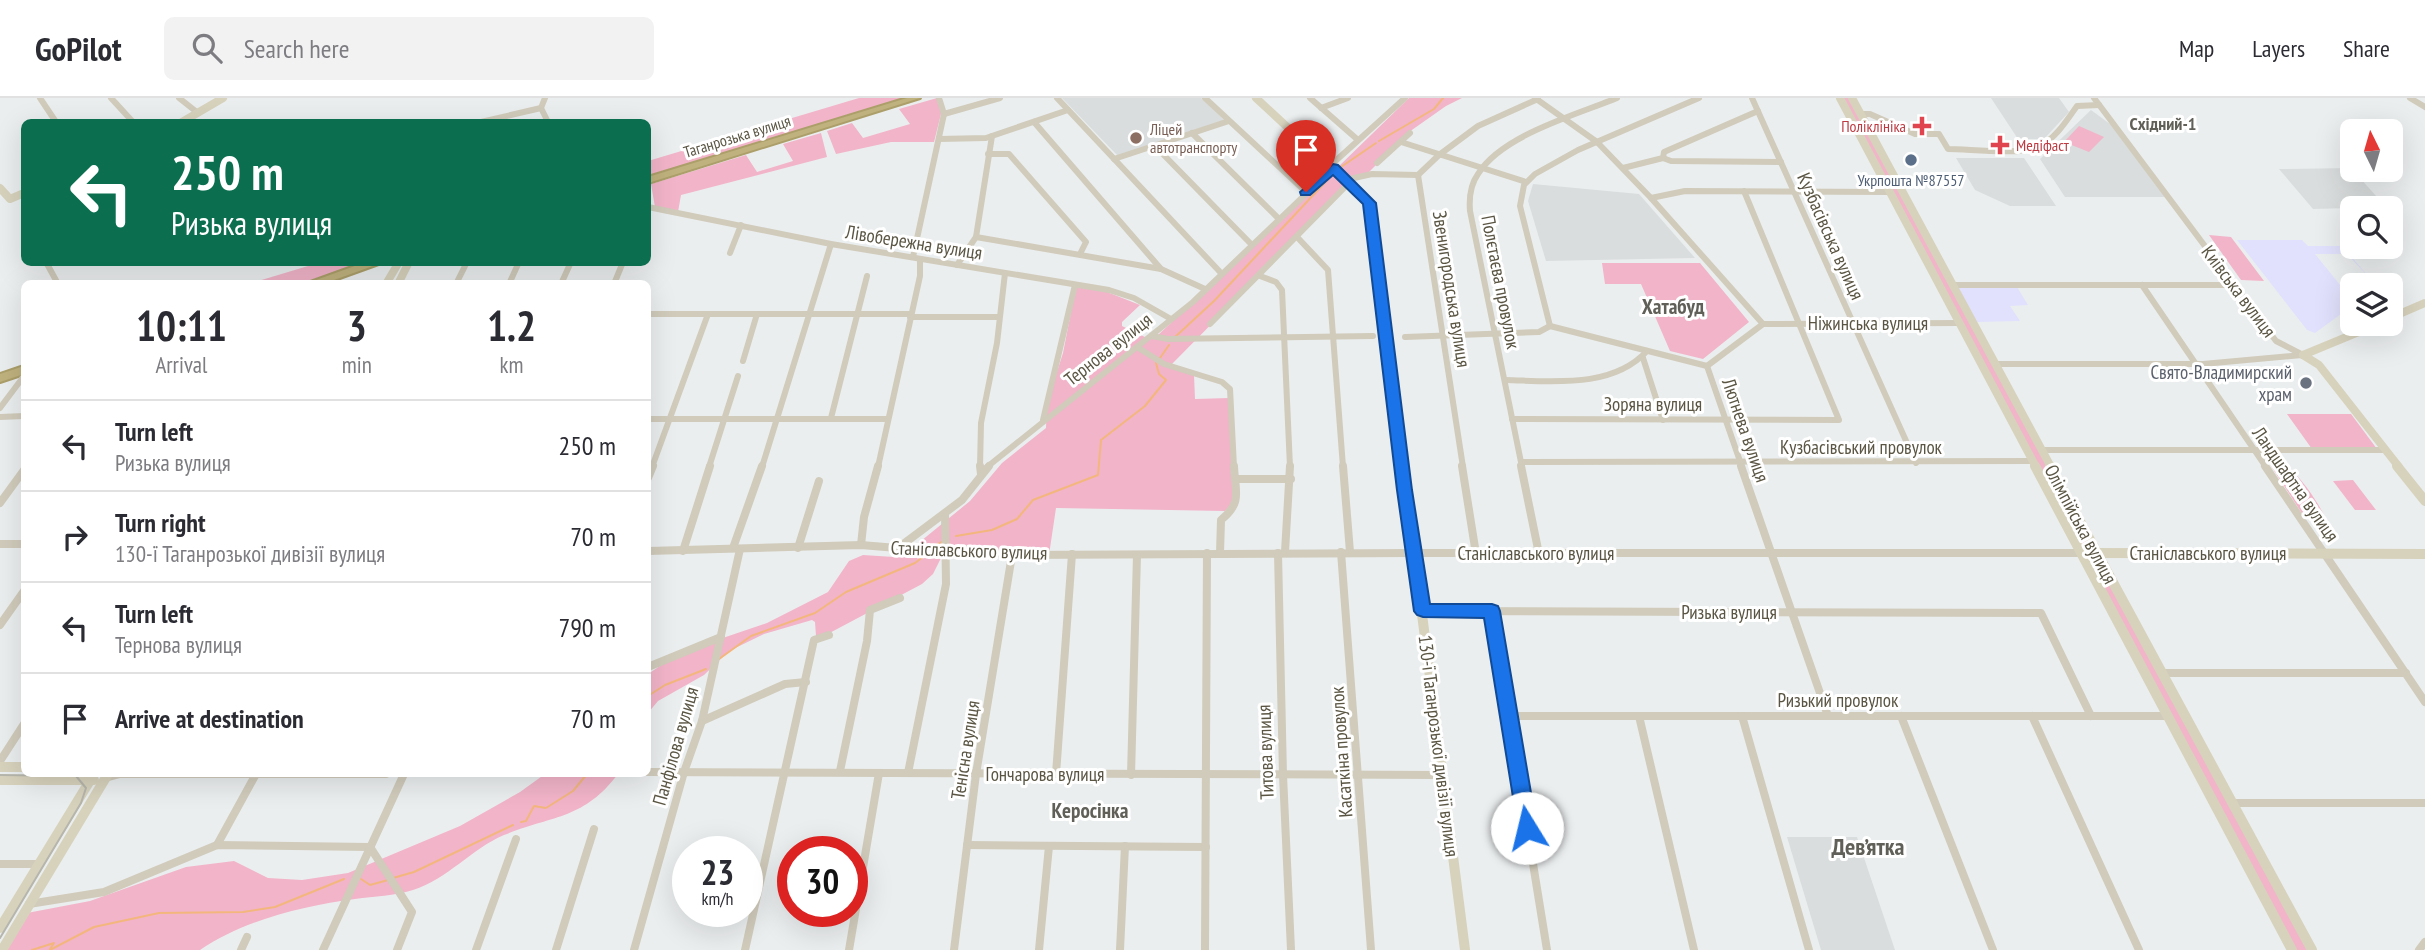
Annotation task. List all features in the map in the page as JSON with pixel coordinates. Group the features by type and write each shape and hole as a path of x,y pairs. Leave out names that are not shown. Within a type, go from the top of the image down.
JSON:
{"highway":[{"name":"Таганрозька вулиця","path":"651,179 916,98"},
{"path":"323,280 366,266"},
{"path":"0,378 21,371"}],"street":[{"path":"40,98 53,119"},
{"path":"111,98 131,119"},
{"path":"179,98 198,113"},
{"path":"187,119 223,98"},
{"path":"545,98 541,108 546,119"},
{"path":"861,545 864,517 920,276 917,258 944,114 939,98"},
{"path":"944,114 1000,98"},
{"path":"1058,98 1221,274"},
{"path":"1205,98 1306,192"},
{"name":"130-ї Таганрозької дивізії вулиця","path":"1256,98 1369,203 1440,775 1458,950"},
{"path":"1310,98 1358,140"},
{"path":"1321,108 1348,98"},
{"name":"Тернова вулиця","path":"898,548 967,495 981,474 1043,420 1137,348 1205,289 1405,98"},
{"path":"1481,169 1516,143 1617,98"},
{"path":"1550,326 1520,205 1520,196 1526,182 1552,163 1699,98"},
{"name":"Кузбасівська вулиця","path":"1752,98 1916,463"},
{"name":"Олімпійська вулиця","path":"1840,98 2292,950"},
{"name":"Олімпійська вулиця","path":"1852,98 2312,950"},
{"name":"Київська вулиця","path":"2094,98 2276,341 2319,365 2425,501"},
{"path":"2410,98 2425,107"},
{"path":"1210,324 1298,237 1347,182 1372,174 1418,175 1478,126 1538,99 1597,142 1623,167 1763,324"},
{"path":"1860,114 1870,114 1915,134 1938,134 1948,149 2022,149 2040,146 2066,122 2077,106 2099,105"},
{"path":"494,119 541,108"},
{"path":"939,139 970,140 992,136 1068,110"},
{"path":"1662,158 1664,152 1758,111"},
{"path":"1114,159 1228,121"},
{"path":"1034,122 1161,269"},
{"path":"1192,133 1278,218"},
{"path":"1377,163 1410,133"},
{"path":"957,265 976,236 992,136"},
{"path":"970,140 989,151 1009,154 1086,242 1080,254"},
{"path":"1401,142 1526,182"},
{"path":"1155,146 1251,244"},
{"path":"1623,167 1662,158 1671,161 1781,162"},
{"name":"Полєтаєва провулок","path":"1481,169 1472,184 1469,202 1539,554"},
{"name":"Звенигородська вулиця","path":"1418,175 1476,554"},
{"path":"0,188 10,200 21,194"},
{"path":"1651,198 1683,191 1890,192"},
{"name":"Зоряна вулиця","path":"1512,419 1839,420 1744,191"},
{"name":"Лівобережна вулиця","path":"651,208 831,244 1121,294 1171,319"},
{"path":"730,253 741,225"},
{"path":"976,236 1161,269 1205,289"},
{"name":"Касаткіна провулок","path":"1298,237 1328,270 1335,336 1371,950"},
{"name":"Панфілова вулиця","path":"634,950 684,772 702,721 737,549 831,244"},
{"path":"981,474 979,465 982,425 1005,273"},
{"name":"Титова вулиця","path":"1261,275 1276,282 1282,290 1291,479 1281,553 1283,775 1291,950"},
{"path":"831,418 867,276"},
{"path":"1043,420 1075,285"},
{"path":"1952,285 2234,285"},
{"name":"Ландшафтна вулиця","path":"2141,285 2425,702"},
{"path":"2403,312 2425,303"},
{"path":"651,314 999,317"},
{"path":"651,470 708,314"},
{"path":"743,361 757,314"},
{"name":"Ніжинська вулиця","path":"1763,324 1974,324"},
{"name":"Лютнева вулиця","path":"1763,324 1707,366 1828,716"},
{"path":"1405,337 1542,331 1550,326 1645,354 1707,366"},
{"path":"1152,335 1167,339 1373,336"},
{"path":"1995,364 2196,364 2303,355 2349,336"},
{"path":"1137,348 1169,366 1227,386 1232,394 1236,506 1222,520 1220,553"},
{"path":"1505,380 1583,379 1603,376 1645,354"},
{"path":"1645,354 1663,419"},
{"path":"683,551 738,376"},
{"path":"0,408 21,380"},
{"path":"0,416 21,416"},
{"path":"651,419 888,419"},
{"path":"2041,450 2385,450"},
{"name":"Кузбасівський провулок","path":"1521,462 2032,461"},
{"path":"0,502 21,474"},
{"path":"1235,479 1291,479"},
{"path":"798,548 819,481"},
{"path":"908,773 946,584 945,514"},
{"path":"0,544 21,544"},
{"name":"Станіславського вулиця","path":"651,551 861,545 1012,555 1413,549 1476,554 2425,554"},
{"path":"1205,950 1207,553"},
{"path":"1056,774 1072,554"},
{"name":"Тенісна вулиця","path":"954,950 976,774 1012,555"},
{"path":"1131,775 1137,555"},
{"path":"0,625 21,595"},
{"path":"840,771 867,640 870,610 900,598"},
{"name":"Ризька вулиця","path":"1420,611 2040,613 2091,716"},
{"path":"1492,611 1547,950"},
{"path":"745,950 814,640 829,635"},
{"path":"651,666 721,637"},
{"path":"2162,673 2406,673"},
{"path":"702,721 785,684 806,682"},
{"name":"Ризький провулок","path":"1509,716 2168,716"},
{"path":"1639,716 1694,950"},
{"path":"1742,716 1809,950"},
{"path":"1900,716 1993,950"},
{"path":"2032,716 2139,950"},
{"path":"0,761 21,728"},
{"path":"0,767 21,768"},
{"name":"Гончарова вулиця","path":"651,772 1440,775"},
{"path":"849,950 879,773"},
{"name":"130-ї Таганрозької дивізії вулиця","path":"1440,775 1465,950"},
{"path":"0,780 74,777"},
{"path":"0,928 39,864 98,777"},
{"path":"2,950 98,777"},
{"path":"217,845 254,777"},
{"path":"323,950 403,777"},
{"path":"2232,803 2425,803"},
{"path":"556,950 594,829"},
{"path":"476,950 516,839"},
{"path":"29,905 104,892 217,845 370,847"},
{"path":"967,845 1206,847"},
{"path":"1039,950 1049,846"},
{"path":"1120,950 1125,846"},
{"path":"370,847 412,912 397,950"},
{"path":"0,864 39,864"},
{"path":"241,950 247,937"},
{"path":"2419,950 2425,942"}],"shaded area":[{"path":"859,98 909,98 651,177 651,160"},
{"path":"937,98 942,110 934,142 891,142 836,154 827,131 852,123 863,138 910,124 899,109"},
{"name":"Ліцей автотранспорту","path":"1062,98 1201,98 1224,120 1118,156"},
{"path":"1409,98 1462,98 1409,132 1369,172 1348,179 1336,169"},
{"path":"1840,98 1851,98 2311,950 2291,950"},
{"path":"1991,98 2059,98 2069,112 2044,139 2018,139"},
{"path":"2091,110 2110,124 2165,197 2065,197 2040,159"},
{"path":"2079,126 2104,137 2089,152 2064,142"},
{"path":"821,133 827,157 681,195 678,212 655,207 651,184 746,155 757,172 793,161 783,144"},
{"path":"1956,158 2024,158 2056,206 2010,206 1975,190"},
{"path":"2340,168 2340,182 2364,182 2376,196 2340,196 2340,208 2313,209 2279,169"},
{"path":"1335,170 1350,184 1171,365 1194,375 1195,399 1229,398 1233,502 1225,511 1056,508 1049,555 944,552 933,574 922,584 822,637 816,636 815,622 812,620 764,634 729,651 704,675 658,701 651,709 651,672 666,662 711,642 767,623 828,592 849,561 863,555 894,557 921,541 970,501 1002,463 1046,428 1047,403 1063,353 1076,287 1107,292 1140,305 1122,322 1122,326 1147,338 1158,335"},
{"path":"1533,184 1639,194 1695,258 1546,261 1528,201"},
{"path":"2209,235 2231,237 2264,281 2241,280"},
{"path":"2237,240 2302,240 2308,246 2340,246 2340,254 2315,254 2340,285 2340,315 2315,333 2307,330"},
{"path":"1602,263 1700,263 1749,322 1703,359 1670,351 1641,284 1605,284"},
{"path":"308,266 359,266 310,280 261,280"},
{"path":"1958,287 2017,287 2028,305 2010,306 2020,321 1977,322"},
{"path":"2287,414 2351,414 2377,449 2312,449"},
{"path":"2264,455 2283,462 2301,480 2327,521 2303,515"},
{"path":"2353,480 2376,510 2355,510 2333,481"},
{"path":"541,777 615,777 605,789 579,808 504,835 437,879 413,890 315,906 274,916 235,930 200,950 5,950 27,913 90,901 186,867 234,861 268,878 302,880 348,873 460,826"},
{"path":"1787,837 1857,837 1895,950 1821,950"}],"waterway":[{"path":"1379,141 1434,109 1443,98"},
{"path":"1341,167 1376,143"},
{"path":"1175,337 1214,301 1332,175"},
{"path":"1160,358 1169,345"},
{"path":"956,536 992,530 1017,519 1033,500 1098,475 1101,440 1145,406 1166,380 1159,374 1156,363"},
{"path":"933,547 943,541"},
{"path":"719,659 751,636 815,613 846,592 915,563 927,554"},
{"path":"651,694 665,685 706,669"},
{"path":"521,822 526,821 534,806 546,808 573,791 585,777"},
{"path":"393,878 414,872 513,825"},
{"path":"50,950 94,927 159,913 243,912 275,907 344,879"},
{"path":"361,879 370,885 388,880"},
{"path":"32,950 54,943 50,949"}],"tram line":[{"path":"0,775 21,775"},
{"path":"0,938 81,803 86,788 77,777"}],"place":[{"name":"Поліклініка","path":"1922,126"},
{"name":"Ліцей автотранспорту","path":"1136,138"},
{"name":"Медіфаст","path":"2000,145"},
{"name":"Укрпошта №87557","path":"1911,160"},
{"name":"Свято-Владимирский храм","path":"2306,383"}],"district":[{"name":"Східний-1","path":"2163,123"},
{"name":"Хатабуд","path":"1673,306"},
{"name":"Керосінка","path":"1090,810"},
{"name":"Дев’ятка","path":"1868,846"}],"route":[{"path":"1306,192 1333,168 1369,203 1423,611 1492,611 1527,828"}]}
